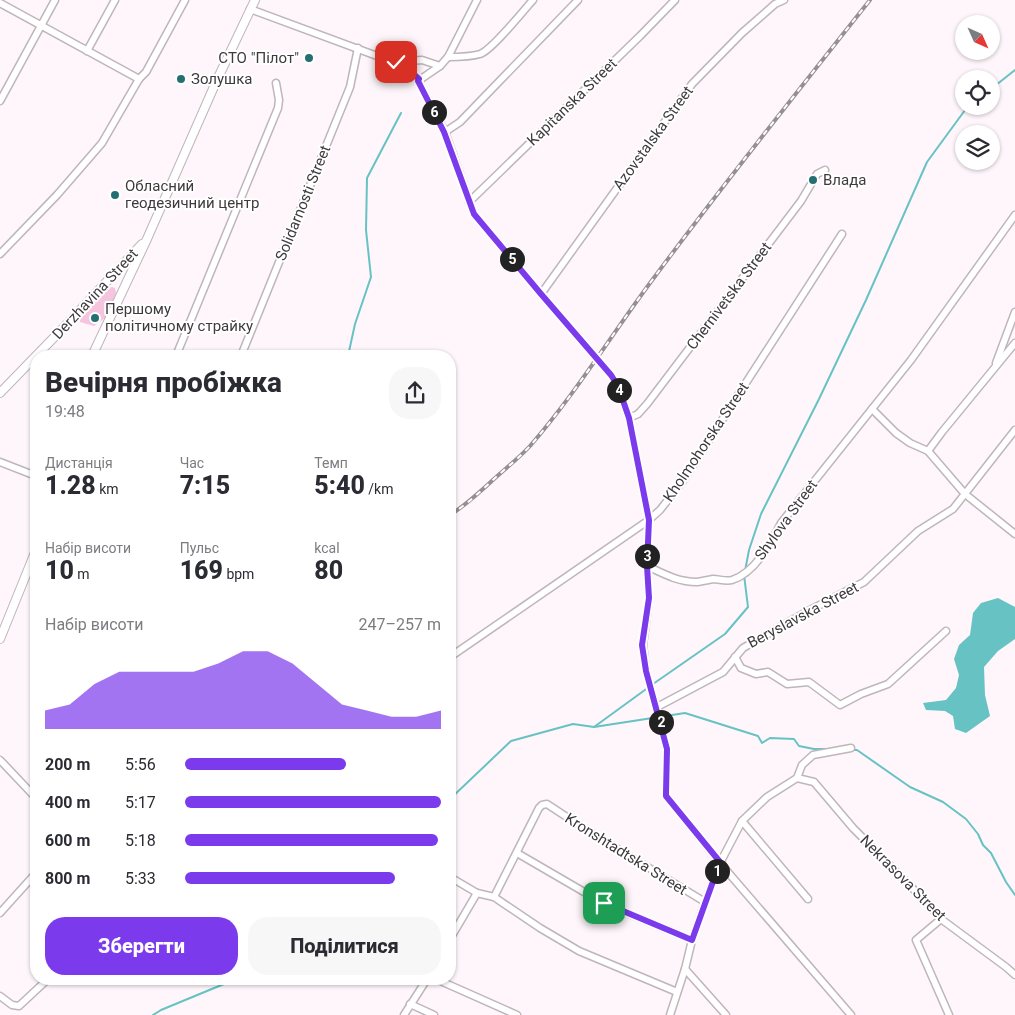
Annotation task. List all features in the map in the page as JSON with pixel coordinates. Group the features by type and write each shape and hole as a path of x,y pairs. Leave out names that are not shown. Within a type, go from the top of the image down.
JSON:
{"main road":[{"path":"95,350 255,0"},
{"name":"Derzhavina Street","path":"42,350 147,239"},
{"name":"Derzhavina Street","path":"0,393 30,362"},
{"path":"0,639 30,565"}],"street":[{"path":"0,101 55,0"},
{"path":"87,51 115,0"},
{"path":"0,254 102,143 139,79 146,72 185,0"},
{"path":"418,81 440,66 448,57 477,0"},
{"path":"448,57 479,54 486,51 533,0"},
{"path":"444,132 460,122 578,0"},
{"name":"Kapitanska Street","path":"469,202 640,36 673,0"},
{"name":"Azovstalska Street","path":"541,294 692,84 742,33 775,4 784,0"},
{"path":"0,3 139,79"},
{"path":"250,9 396,62 408,69 419,79 418,81 444,132 474,214 611,375 618,386 629,418 649,520 647,566 649,598 642,645 646,671 667,749 666,796 851,1015"},
{"name":"Solidarnosti Street","path":"243,350 350,86 358,48"},
{"path":"396,62 422,60 440,66"},
{"path":"178,350 278,108 280,100 276,83"},
{"name":"Chernivetska Street","path":"629,418 638,414 647,404 802,201 817,174 825,170"},
{"name":"Shylova Street","path":"647,566 671,578 700,582 714,579 731,580 744,573 757,562 768,547 781,523 917,352 1015,215"},
{"name":"Kholmohorska Street","path":"456,653 649,520 660,510 682,482 842,234"},
{"path":"994,367 1015,312"},
{"path":"928,451 1015,343"},
{"path":"872,409 896,434 928,451 965,494 1012,532 1015,524"},
{"name":"Beryslavska Street","path":"657,707 722,672 743,648 864,582 918,530 953,509 1015,430"},
{"path":"0,462 30,474"},
{"path":"735,657 741,668 756,674 768,672 787,684 809,682 840,705 861,694 888,684 946,631"},
{"path":"670,1015 705,902 720,862 742,821 767,797 797,778 802,765 813,755 851,748"},
{"path":"0,760 30,792"},
{"name":"Nekrasova Street","path":"797,778 814,782 853,828 941,919 1015,975"},
{"name":"Kronshtadtska Street","path":"517,853 539,808 547,804 705,902"},
{"path":"742,821 808,899"},
{"path":"494,898 517,853 604,903 692,940"},
{"path":"0,913 30,880"},
{"path":"456,881 477,893 494,898 579,951 678,992"},
{"path":"456,929 477,893"},
{"path":"941,919 916,940 949,1015"},
{"path":"685,969 726,1015"},
{"path":"0,996 12,1005 19,1006 42,985"},
{"path":"404,1015 423,985"},
{"path":"450,985 517,1015"},
{"path":"410,1004 434,1015"}],"shaded area":[{"path":"108,288 115,288 116,293 106,317 94,326 80,322 81,316"}],"water":[{"path":"998,598 1015,607 1015,639 998,651 984,667 985,695 990,716 966,733 955,729 953,716 945,711 926,710 923,703 946,700 956,688 959,675 954,659 959,645 970,635 973,613 981,603"}],"waterway":[{"path":"1000,82 1015,70"},
{"path":"349,350 355,324 371,277 366,230 367,178 401,113"},
{"path":"745,571 749,550 761,514 866,300 927,162 961,115"},
{"path":"653,684 725,634 748,607 744,575"},
{"path":"594,727 649,687"},
{"path":"456,793 511,741 573,724 594,727 685,713 758,736 762,743 770,738 794,739 799,746 828,749"},
{"path":"853,750 857,750 910,787 943,802 966,819 978,834 983,845 991,853 1015,895"},
{"path":"153,1015 221,985"}],"railway":[{"path":"456,511 530,446 579,383 682,240 870,0"}],"place":[{"name":"СТО \"Пілот\"","path":"309,58"},
{"name":"Золушка","path":"181,79"},
{"name":"Влада","path":"813,180"},
{"name":"Обласний геодезичний центр","path":"115,195"},
{"name":"Першому політичному страйку","path":"95,318"}],"route":[{"path":"396,62 408,69 419,79 418,81 444,132 474,214 611,375 618,386 629,418 649,520 647,566 649,598 642,645 646,671 667,749 666,796 720,862 692,940 604,903"}]}
